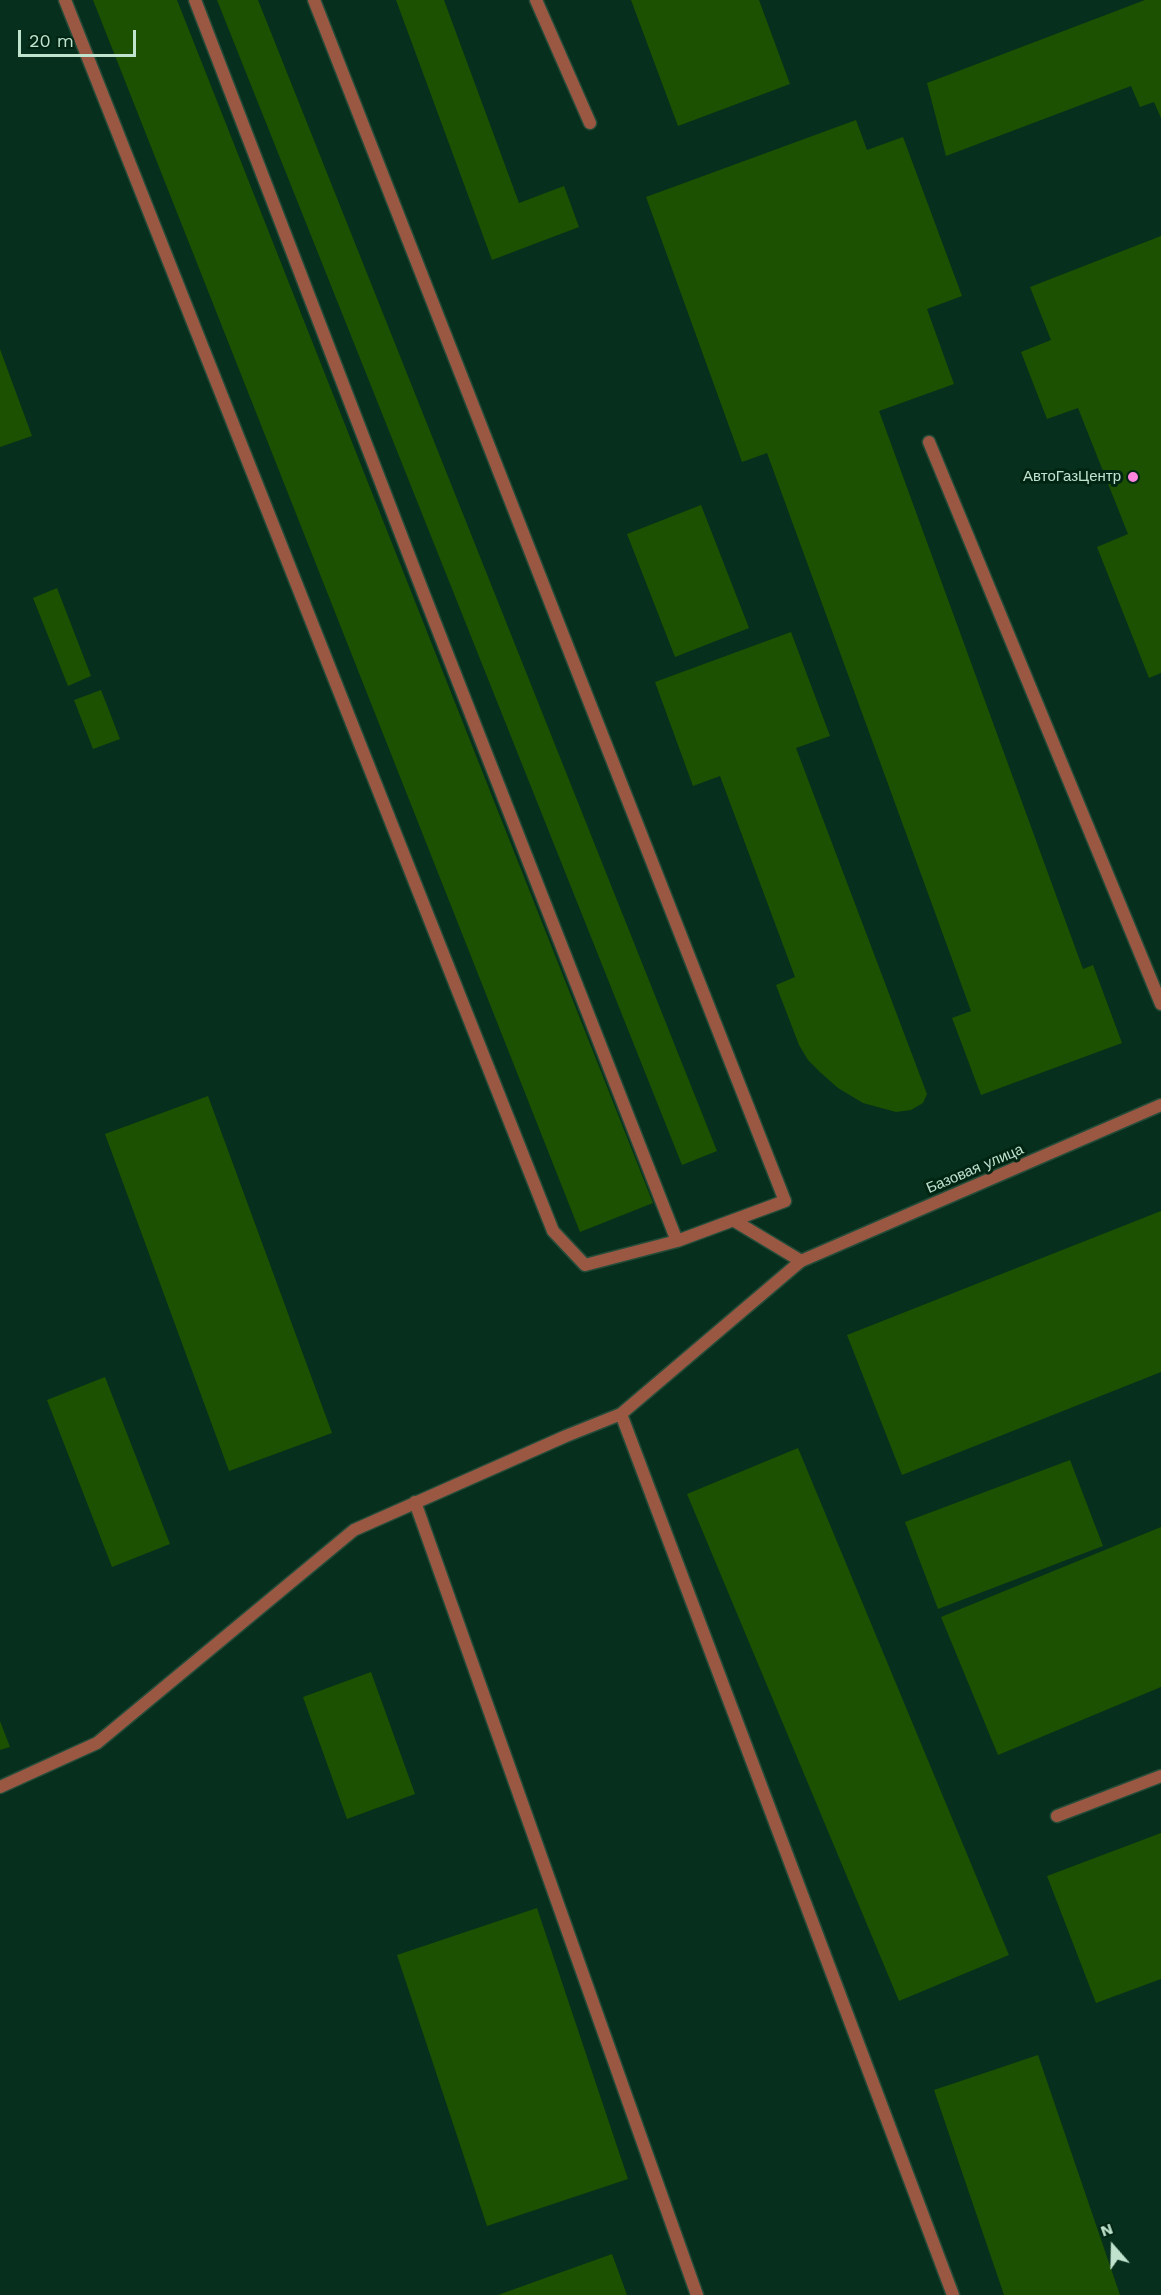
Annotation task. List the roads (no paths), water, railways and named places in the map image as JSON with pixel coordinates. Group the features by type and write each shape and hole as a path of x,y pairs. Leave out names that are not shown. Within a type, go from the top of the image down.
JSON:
{"street":[{"path":"65,0 554,1231 585,1265 677,1242 786,1201 314,0"},
{"path":"195,0 420,586 677,1242"},
{"path":"536,0 590,123"},
{"path":"929,441 1161,1004"},
{"name":"Базовая улица","path":"0,1786 97,1743 354,1530 621,1414 801,1261 1161,1105"},
{"path":"733,1220 801,1261"},
{"path":"621,1414 953,2295"},
{"path":"415,1502 697,2295"},
{"path":"1057,1816 1161,1776"}],"place":[{"name":"АвтоГазЦентр","path":"1133,477"}]}
